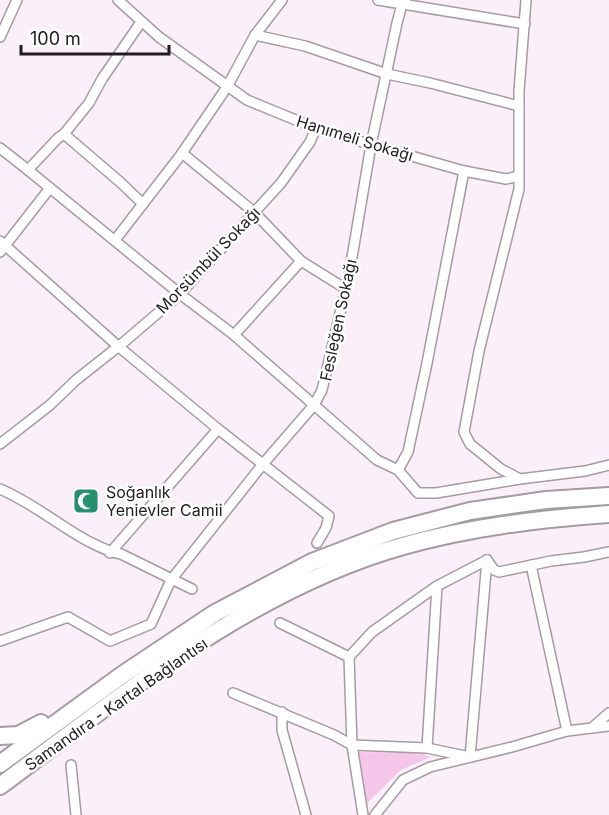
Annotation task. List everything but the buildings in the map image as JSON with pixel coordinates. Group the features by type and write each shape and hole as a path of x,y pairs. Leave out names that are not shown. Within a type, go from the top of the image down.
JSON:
{"highway":[{"name":"Samandıra - Kartal Bağlantısı","path":"0,764 122,675 215,613 312,562 393,531 470,511 546,500 609,496"},
{"name":"Samandıra - Kartal Bağlantısı","path":"0,786 182,654 267,602 334,571 402,546 457,533 541,519 609,514"},
{"path":"0,736 18,735 32,729 122,675"},
{"path":"0,800 63,740"}],"street":[{"path":"0,37 17,0"},
{"path":"115,240 182,153 227,87 255,35 282,0"},
{"path":"378,0 403,2 525,24"},
{"path":"520,480 501,469 470,444 464,432 475,374 519,189 519,106 526,0"},
{"name":"Hanımeli Sokağı","path":"123,2 159,37 247,100 316,128 464,171 506,179 519,176"},
{"name":"Fesleğen Sokağı","path":"0,641 68,618 110,641 151,624 171,580 262,464 314,405 322,390 346,289 371,145 403,2"},
{"path":"28,170 57,138 64,134 89,103 102,79 141,22"},
{"path":"255,35 305,46 387,74 519,106"},
{"name":"Morsümbül Sokağı","path":"0,444 180,294 281,183 310,142 316,128"},
{"path":"64,134 143,204"},
{"path":"0,148 234,335 377,460 398,471 418,493 436,493 585,471 609,465"},
{"path":"182,153 254,212 301,261 346,289"},
{"path":"398,471 408,452 464,171"},
{"path":"50,188 2,246 218,429 329,516 318,543"},
{"path":"234,335 301,261"},
{"path":"111,553 218,429"},
{"path":"0,489 18,497 65,528 111,553 121,554 192,589"},
{"path":"487,560 494,570 499,572 609,552"},
{"path":"363,815 352,745 349,657 372,632 438,586 487,560"},
{"path":"470,757 487,560"},
{"path":"531,565 567,731"},
{"path":"427,748 438,586"},
{"path":"280,622 349,657"},
{"path":"233,693 282,712 352,745 427,748 470,757"},
{"path":"282,712 282,730 306,815"},
{"path":"593,727 609,713"},
{"path":"375,815 403,780 430,767 567,731 609,726"},
{"path":"71,765 76,815"}],"shaded area":[{"path":"358,752 421,753 431,757 401,770 366,804"}],"place":[{"name":"Soğanlık Yenievler Camii","path":"86,501"}]}
